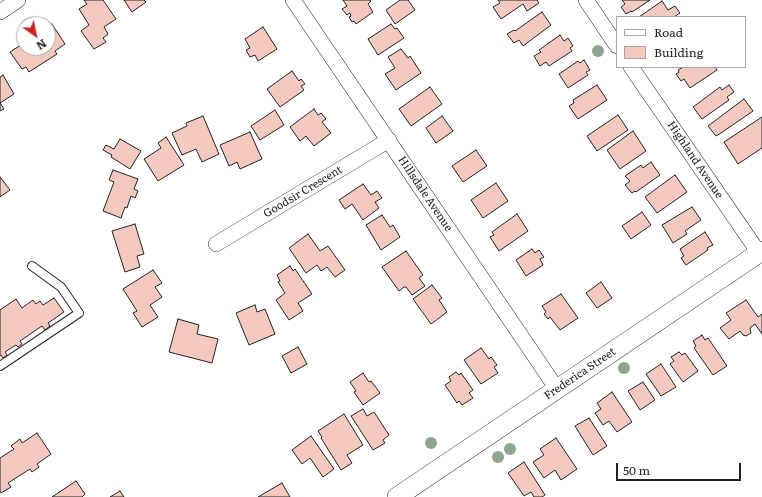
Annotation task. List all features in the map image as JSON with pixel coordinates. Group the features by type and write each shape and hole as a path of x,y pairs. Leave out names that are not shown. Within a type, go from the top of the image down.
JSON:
{"street":[{"name":"Hillsdale Avenue","path":"293,0 557,389"},
{"path":"586,0 616,45"},
{"path":"0,12 16,2"},
{"name":"Highland Avenue","path":"633,68 760,252"},
{"name":"Goodsir Crescent","path":"216,244 389,140"},
{"name":"Frederica Street","path":"397,497 760,252"}],"lane":[{"path":"0,366 79,313 61,287 32,266"}],"building":[{"path":"84,0 103,0 116,19 104,27 108,34 103,38 106,42 94,49 81,31 89,25 79,9 87,4"},
{"path":"124,0 144,0 146,2 132,12"},
{"path":"343,0 370,0 371,1 368,4 373,12 356,24 354,21 352,22 349,17 351,16 350,13 347,15 342,9 347,6"},
{"path":"400,0 408,0 415,10 395,24 386,10"},
{"path":"498,0 537,0 539,3 527,11 523,4 501,19 493,7 500,3"},
{"path":"622,0 650,0 632,12 631,11 626,14 621,7 625,4"},
{"path":"662,1 668,10 675,6 680,13 676,16 640,16"},
{"path":"542,12 551,25 523,46 519,40 514,43 507,34 514,30 515,31"},
{"path":"391,24 395,29 397,28 404,38 378,55 368,39"},
{"path":"263,27 277,49 258,61 255,55 250,57 246,50 250,48 245,39"},
{"path":"56,30 65,44 56,50"},
{"path":"560,35 564,41 568,38 573,46 570,48 572,51 549,66 546,62 540,66 534,56 541,52 539,50"},
{"path":"16,48 16,56 54,56 29,72 26,67 22,69 10,52"},
{"path":"401,49 408,58 410,56 421,73 396,90 385,74 395,68 388,57"},
{"path":"584,60 590,70 586,72 588,75 568,88 559,74 578,61 580,63"},
{"path":"681,68 716,68 717,70 690,88 684,79 681,81 676,74 679,72 678,70"},
{"path":"292,71 299,81 301,79 305,84 301,86 304,90 280,107 267,89"},
{"path":"3,75 14,94 0,103 0,77"},
{"path":"597,85 607,100 578,119 569,106 574,103 573,100"},
{"path":"729,85 734,92 727,97 729,100 702,119 693,107 720,87 722,90"},
{"path":"430,87 442,104 411,126 399,109"},
{"path":"744,99 753,111 716,136 708,126"},
{"path":"0,103 4,109 0,111"},
{"path":"314,109 318,115 321,113 326,119 322,122 331,133 314,146 306,136 300,141 290,127"},
{"path":"275,110 284,125 260,140 251,126"},
{"path":"618,115 628,130 597,151 587,136"},
{"path":"203,116 219,154 202,162 196,149 182,155 172,133 187,126 186,123"},
{"path":"442,116 453,131 436,143 426,128"},
{"path":"762,117 762,148 738,164 724,142"},
{"path":"633,131 646,151 620,169 607,150"},
{"path":"250,132 262,159 240,169 237,162 229,166 220,145"},
{"path":"166,137 184,165 158,181 144,159 161,148 158,143"},
{"path":"120,139 141,151 130,169 103,150 106,145 114,149"},
{"path":"476,150 487,166 463,182 452,166"},
{"path":"651,162 660,175 636,192 635,191 632,193 625,185 630,181 625,176 641,165 643,168"},
{"path":"113,170 138,179 134,189 138,191 135,198 131,196 127,208 125,207 121,218 103,211 114,182 109,180"},
{"path":"675,175 687,192 657,213 645,197"},
{"path":"0,177 10,190 0,197"},
{"path":"496,183 508,201 483,218 471,200"},
{"path":"363,184 371,195 377,191 382,198 375,202 379,208 363,220 352,204 345,209 339,200"},
{"path":"692,207 701,220 685,231 687,234 673,243 662,225"},
{"path":"642,212 651,225 631,239 622,226"},
{"path":"517,214 528,231 499,251 490,237 494,235 492,232"},
{"path":"382,215 390,227 393,225 400,237 381,250 366,225"},
{"path":"135,224 144,254 137,256 140,267 125,272 112,231"},
{"path":"705,232 713,245 686,265 681,258 684,256 680,249"},
{"path":"308,234 320,251 328,246 345,270 335,277 327,267 321,271 317,265 306,273 289,248"},
{"path":"532,249 535,253 539,250 544,257 540,259 543,265 526,276 516,260"},
{"path":"406,251 423,275 419,278 425,286 412,295 406,287 399,291 382,267"},
{"path":"290,266 293,271 295,269 312,294 298,303 303,311 289,320 276,300 285,293 278,282 280,281 277,275"},
{"path":"153,270 162,283 155,287 162,297 150,305 158,317 142,327 133,313 137,311 123,289"},
{"path":"601,282 612,298 597,308 586,293"},
{"path":"432,285 442,298 439,300 447,312 431,324 413,299"},
{"path":"561,294 578,318 560,330 550,317 548,319 544,314 546,312 542,306"},
{"path":"54,298 64,312 48,323 50,326 45,330 42,326 20,341 22,344 18,347 16,345 5,352 7,355 3,358 1,355 0,356 0,310 16,299 22,308 33,300 36,304 40,301 43,305"},
{"path":"746,300 758,317 762,314 762,334 755,324 750,328 751,333 746,336 740,331 729,339 720,328 731,320 726,313"},
{"path":"255,305 257,312 265,309 275,334 249,345 236,313"},
{"path":"178,319 199,325 197,334 218,339 212,363 169,352"},
{"path":"702,335 705,340 708,338 727,366 713,375 694,348 696,346 693,341"},
{"path":"298,347 307,364 291,373 282,356"},
{"path":"481,348 489,359 491,357 497,365 494,367 498,373 481,384 464,360"},
{"path":"679,352 682,355 685,353 698,371 683,382 670,364 674,361 671,357"},
{"path":"661,364 676,387 661,396 646,374"},
{"path":"456,372 459,375 461,373 473,390 469,393 473,398 462,405 459,401 457,403 445,385 451,381 449,377"},
{"path":"363,373 369,382 371,381 380,393 363,405 354,392 356,391 350,382"},
{"path":"643,382 655,400 640,410 628,391"},
{"path":"612,392 632,422 617,432 609,421 603,425 595,413 601,409 597,403"},
{"path":"363,409 367,416 374,412 389,435 383,440 385,443 373,450 351,416"},
{"path":"344,414 363,445 347,455 352,463 341,470 318,431"},
{"path":"589,418 607,446 593,455 575,426"},
{"path":"37,433 51,454 37,464 39,467 32,472 30,469 8,483 11,487 1,493 0,458 14,449 11,446 20,439 22,443"},
{"path":"311,436 334,469 323,477 310,458 302,464 292,450"},
{"path":"556,438 577,469 561,480 555,470 544,478 533,462 544,455 540,449"},
{"path":"524,462 545,495 542,497 534,497 531,492 524,496 508,473"},
{"path":"76,481 85,494 82,497 52,497"},
{"path":"282,483 290,497 258,497"},
{"path":"120,491 124,497 110,497"}]}
